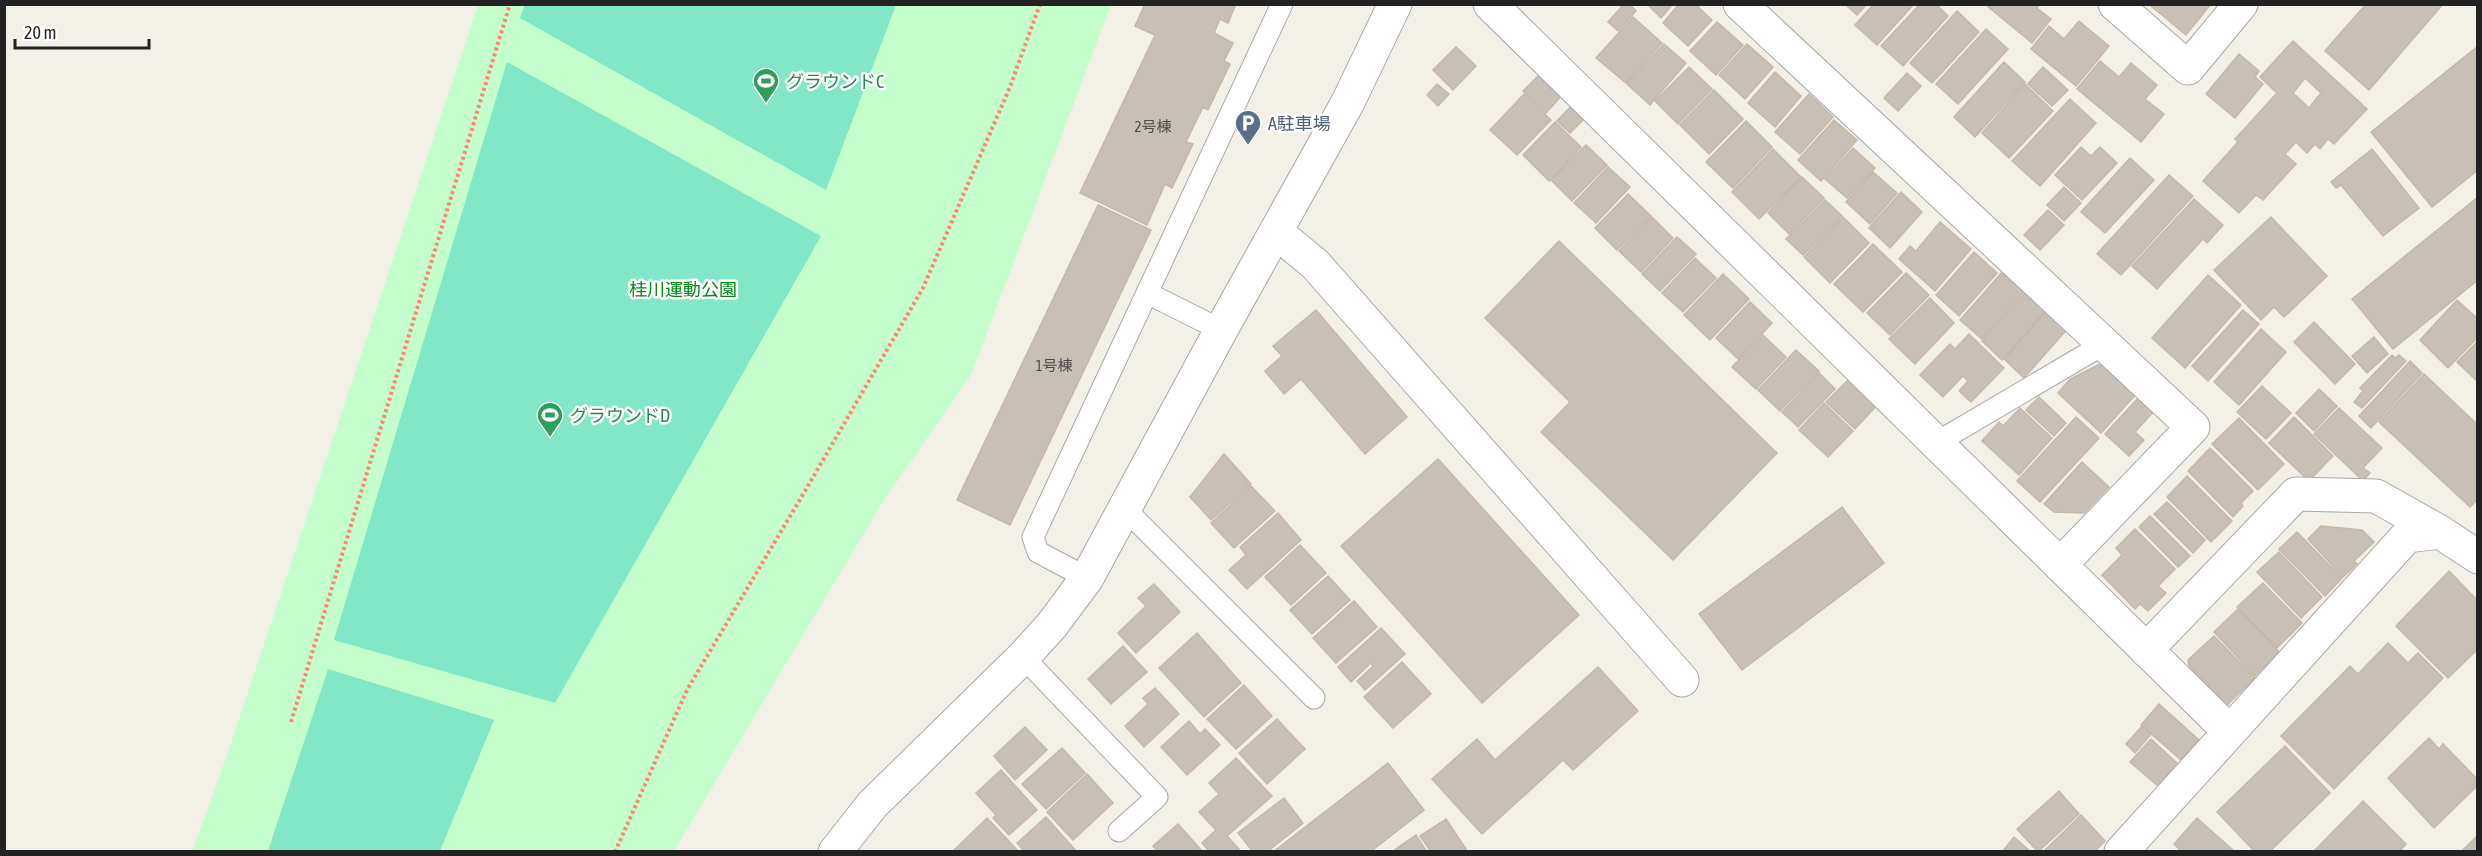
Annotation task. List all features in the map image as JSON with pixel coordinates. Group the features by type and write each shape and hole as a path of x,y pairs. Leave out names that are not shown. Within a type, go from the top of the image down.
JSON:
{"street":[{"path":"835,852 872,806 1023,657 1052,625 1087,578 1348,102 1395,4"},
{"path":"1490,4 2229,731"},
{"path":"1740,4 2193,427 2060,565"},
{"path":"2115,4 2188,68 2241,4"},
{"path":"1276,232 1315,264 1682,680"},
{"path":"2146,650 2296,494 2376,496 2440,532 2478,557"},
{"path":"2121,852 2407,536 2440,532"}],"lane":[{"path":"1087,578 1038,552 1033,537 1282,4"},
{"path":"1147,293 1221,330"},
{"path":"1936,443 2104,344"},
{"path":"1125,509 1314,698"},
{"path":"1023,657 1157,797 1119,831"}],"path":[{"path":"291,722 510,4"},
{"path":"615,852 687,690 923,288 1010,87 1040,4"}],"green space":[{"name":"グラウンドC","path":"525,4 896,5 826,190 520,18"},
{"name":"桂川運動公園","path":"478,5 1111,5 971,375 882,503 674,851 192,852 225,761"},
{"name":"グラウンドD","path":"507,62 821,236 555,703 334,640"},
{"path":"328,669 494,720 440,851 268,851"}],"building":[{"path":"1145,4 1236,4 1228,23 1220,19 1214,33 1233,43 1224,61 1230,64 1208,110 1203,107 1186,142 1193,144 1172,188 1165,184 1147,225 1080,193 1155,35 1135,26"},
{"path":"1624,4 1629,4 1636,11 1618,31 1608,22"},
{"path":"1647,4 1673,4 1661,18"},
{"path":"1679,4 1695,4 1712,20 1688,46 1663,23"},
{"path":"1845,4 1867,4 1857,15"},
{"path":"1874,4 1914,4 1877,45 1855,25"},
{"path":"1920,4 1936,4 1948,16 1903,66 1881,46"},
{"path":"2040,4 2037,8 2051,19 2032,43 1986,5"},
{"path":"2153,4 2211,4 2186,35 2151,6"},
{"path":"2366,4 2443,4 2369,90 2325,51"},
{"path":"1957,11 1979,32 1932,83 1910,63"},
{"path":"1633,17 1662,43 1626,83 1596,58"},
{"path":"2079,21 2109,46 2076,86 2031,49 2049,26 2064,39"},
{"path":"1717,22 1743,45 1716,75 1690,51"},
{"path":"1986,29 2008,49 1958,104 1936,84"},
{"path":"2293,41 2367,109 2334,144 2328,139 2320,149 2315,144 2307,153 2296,142 2285,154 2296,164 2263,200 2256,195 2239,213 2203,181 2238,142 2235,139 2277,93 2260,77","holes":["2305,78 2321,93 2309,108 2293,93"]},
{"path":"1664,44 1686,63 1650,105 1627,84"},
{"path":"1747,44 1773,67 1745,99 1719,75"},
{"path":"2478,46 2478,170 2432,207 2371,132"},
{"path":"1456,47 1476,66 1453,90 1433,70"},
{"path":"2239,54 2259,71 2255,77 2263,84 2235,118 2206,94"},
{"path":"2100,61 2119,77 2131,63 2157,85 2145,99 2164,114 2141,142 2077,89"},
{"path":"2004,62 2025,82 1975,137 1954,117"},
{"path":"1689,67 1712,89 1678,124 1655,101"},
{"path":"2043,67 2068,90 2052,106 2028,84"},
{"path":"1543,71 1565,92 1546,113 1523,91"},
{"path":"1775,72 1801,96 1775,127 1748,103"},
{"path":"1907,73 1921,86 1898,111 1884,98"},
{"path":"1437,84 1449,94 1438,106 1427,95"},
{"path":"2025,84 2053,111 2009,158 1982,133"},
{"path":"1714,90 1743,119 1709,154 1680,125"},
{"path":"1524,94 1551,120 1517,155 1490,130"},
{"path":"1809,94 1833,117 1800,154 1775,132"},
{"path":"2070,99 2096,123 2040,186 2012,161"},
{"path":"1574,103 1587,116 1570,133 1557,121"},
{"path":"1834,120 1857,140 1821,181 1798,160"},
{"path":"1746,121 1772,147 1733,188 1706,162"},
{"path":"1555,122 1581,147 1549,181 1523,155"},
{"path":"1586,145 1607,165 1572,201 1551,180"},
{"path":"2081,147 2091,156 2100,147 2117,163 2082,200 2055,175"},
{"path":"1853,148 1875,168 1847,198 1825,179"},
{"path":"1773,149 1801,177 1759,219 1732,192"},
{"path":"2372,149 2419,208 2383,236 2341,185 2336,188 2331,182"},
{"path":"2130,158 2154,180 2105,233 2081,212"},
{"path":"1608,167 1630,187 1596,223 1574,203"},
{"path":"1873,172 1897,193 1870,224 1846,202"},
{"path":"2169,175 2193,196 2121,275 2097,254"},
{"path":"1802,177 1824,198 1789,234 1768,213"},
{"path":"2064,187 2081,203 2064,221 2047,205"},
{"path":"1901,192 1922,212 1890,248 1869,228"},
{"path":"1628,194 1651,216 1617,250 1595,228"},
{"path":"2478,197 2478,280 2393,349 2352,299"},
{"path":"2194,199 2223,225 2207,243 2203,239 2157,289 2132,266"},
{"path":"1825,200 1842,216 1803,255 1786,239"},
{"path":"1098,205 1151,230 1010,525 957,500"},
{"path":"2048,210 2064,225 2040,250 2024,235"},
{"path":"1652,217 1673,238 1641,272 1619,251"},
{"path":"1843,217 1869,243 1830,283 1804,257"},
{"path":"2271,217 2327,276 2284,317 2274,307 2261,320 2214,270"},
{"path":"1940,222 1971,249 1935,291 1899,259 1910,246 1916,251"},
{"path":"1677,237 1696,254 1660,291 1642,274"},
{"path":"1559,241 1777,453 1673,560 1541,432 1570,402 1485,318"},
{"path":"1873,244 1902,272 1863,312 1834,284"},
{"path":"1974,252 1997,273 1959,316 1936,295"},
{"path":"1695,258 1716,278 1683,312 1662,293"},
{"path":"2003,271 2024,291 1982,339 1960,320"},
{"path":"1906,273 1929,295 1890,335 1867,313"},
{"path":"1723,274 1749,299 1710,340 1684,315"},
{"path":"2208,275 2241,305 2185,368 2152,338"},
{"path":"2029,288 2049,307 2002,360 1982,341"},
{"path":"1930,298 1954,323 1915,364 1889,339"},
{"path":"2457,300 2478,319 2478,337 2448,368 2420,340"},
{"path":"1750,302 1772,323 1738,359 1716,338"},
{"path":"2050,308 2070,326 2024,378 2004,359"},
{"path":"1316,310 1407,417 1365,454 1301,379 1284,394 1265,371 1282,356 1273,346"},
{"path":"2243,310 2259,324 2208,381 2192,366"},
{"path":"2314,322 2355,364 2335,384 2294,342"},
{"path":"2261,329 2286,352 2239,405 2214,382"},
{"path":"1969,334 2004,368 1971,402 1959,391 1968,381 1963,376 1943,397 1920,375 1950,344 1955,349"},
{"path":"1763,335 1786,357 1756,389 1732,367"},
{"path":"2374,337 2388,354 2367,373 2352,356"},
{"path":"2478,341 2478,379 2476,380 2457,362"},
{"path":"1796,350 1819,371 1780,411 1758,390"},
{"path":"2392,355 2395,358 2399,355 2406,361 2362,408 2354,402 2363,391 2360,388"},
{"path":"2410,361 2422,373 2371,428 2359,416"},
{"path":"2104,362 2137,393 2101,433 2058,393 2070,379"},
{"path":"1819,373 1835,389 1798,427 1782,412"},
{"path":"2424,374 2478,425 2478,499 2470,507 2379,422"},
{"path":"1853,375 1881,401 1855,429 1826,402"},
{"path":"2262,386 2291,413 2266,439 2237,412"},
{"path":"2319,389 2337,406 2314,431 2296,413"},
{"path":"2140,396 2155,410 2135,432 2144,440 2129,456 2105,434"},
{"path":"2039,397 2066,423 2054,436 2026,410"},
{"path":"1824,403 1853,431 1828,457 1799,430"},
{"path":"2020,408 2052,438 2019,475 1982,441 1999,422 2003,426"},
{"path":"2339,408 2382,448 2363,468 2370,473 2363,481 2314,434"},
{"path":"2076,417 2099,438 2040,502 2017,481"},
{"path":"2294,417 2333,456 2309,481 2269,443"},
{"path":"2239,418 2284,464 2258,490 2212,444"},
{"path":"2210,448 2253,491 2241,503 2243,506 2233,517 2188,471"},
{"path":"1224,454 1251,484 1211,520 1190,497"},
{"path":"1438,459 1579,615 1482,703 1341,546"},
{"path":"2082,462 2109,487 2084,513 2054,512 2044,504"},
{"path":"2187,476 2232,521 2211,542 2167,497"},
{"path":"1251,486 1275,511 1234,548 1211,523"},
{"path":"2167,502 2205,540 2193,553 2154,514"},
{"path":"1842,507 1884,563 1742,670 1699,614"},
{"path":"1278,513 1301,540 1247,589 1229,570 1246,555 1240,547"},
{"path":"2150,516 2190,556 2178,567 2139,527"},
{"path":"2321,526 2362,530 2374,542 2354,561 2357,564 2343,577 2308,539"},
{"path":"2135,529 2175,569 2158,586 2166,593 2148,611 2140,604 2135,609 2102,575 2122,555 2116,548"},
{"path":"2297,532 2342,578 2325,596 2279,549"},
{"path":"1300,545 1326,573 1291,605 1265,577"},
{"path":"2279,552 2322,597 2301,618 2257,572"},
{"path":"2449,571 2478,601 2478,649 2448,678 2396,626"},
{"path":"1328,576 1350,600 1312,634 1290,610"},
{"path":"2263,583 2302,623 2277,648 2237,607"},
{"path":"1154,584 1180,612 1136,653 1118,633 1146,606 1138,598"},
{"path":"1354,601 1377,627 1336,663 1313,638"},
{"path":"2238,609 2279,652 2255,676 2214,632"},
{"path":"1381,628 1405,654 1365,690 1357,681 1373,666 1371,663 1351,682 1338,667"},
{"path":"1197,633 1241,683 1204,717 1159,668"},
{"path":"2214,636 2255,678 2224,708 2207,690 2209,685 2205,688 2190,672 2188,660"},
{"path":"2388,643 2408,663 2418,653 2443,678 2334,789 2281,736 2350,666 2358,674"},
{"path":"1123,646 1147,672 1111,704 1088,679"},
{"path":"1402,662 1431,694 1393,728 1364,697"},
{"path":"1598,667 1638,711 1573,770 1563,760 1482,834 1432,779 1477,739 1495,760"},
{"path":"1244,685 1272,716 1236,749 1207,719"},
{"path":"1155,688 1179,714 1144,747 1125,726 1148,704 1143,698"},
{"path":"2159,704 2199,740 2181,760 2141,725"},
{"path":"1277,719 1305,749 1267,784 1239,753"},
{"path":"1189,721 1200,734 1205,729 1220,745 1187,775 1161,747"},
{"path":"2142,726 2151,734 2135,753 2126,744"},
{"path":"1025,727 1047,750 1015,780 994,756"},
{"path":"2429,738 2439,749 2443,744 2478,780 2478,785 2434,828 2388,778"},
{"path":"2151,739 2178,764 2158,786 2130,762"},
{"path":"2285,746 2330,793 2269,852 2255,852 2217,812"},
{"path":"1062,748 1085,773 1046,809 1022,784"},
{"path":"1236,758 1272,796 1227,836 1239,849 1237,852 1210,852 1202,843 1216,830 1199,812 1219,794 1209,783"},
{"path":"1388,763 1424,810 1370,852 1273,852"},
{"path":"1001,770 1037,810 1009,835 993,818 996,815 976,793"},
{"path":"1087,774 1113,803 1073,840 1047,812"},
{"path":"2059,791 2079,814 2038,852 2017,829"},
{"path":"1284,798 1303,823 1267,852 1253,852 1238,833"},
{"path":"2363,801 2406,844 2399,852 2313,852"},
{"path":"2081,815 2105,841 2094,852 2043,852"},
{"path":"1046,817 1077,852 1025,852 1017,843"},
{"path":"987,818 1019,852 953,852 953,851"},
{"path":"2197,818 2235,852 2182,852 2174,844"},
{"path":"1446,819 1468,852 1431,852 1420,836"},
{"path":"1178,824 1203,852 1158,852 1153,846"},
{"path":"1416,835 1427,852 1392,852 1400,846"},
{"path":"2478,835 2478,852 2461,852"},
{"path":"2014,837 2031,852 2002,852"}],"place":[{"name":"グラウンドC","path":"766,104"},
{"name":"A駐車場","path":"1248,146"},
{"name":"グラウンドD","path":"550,438"}]}
